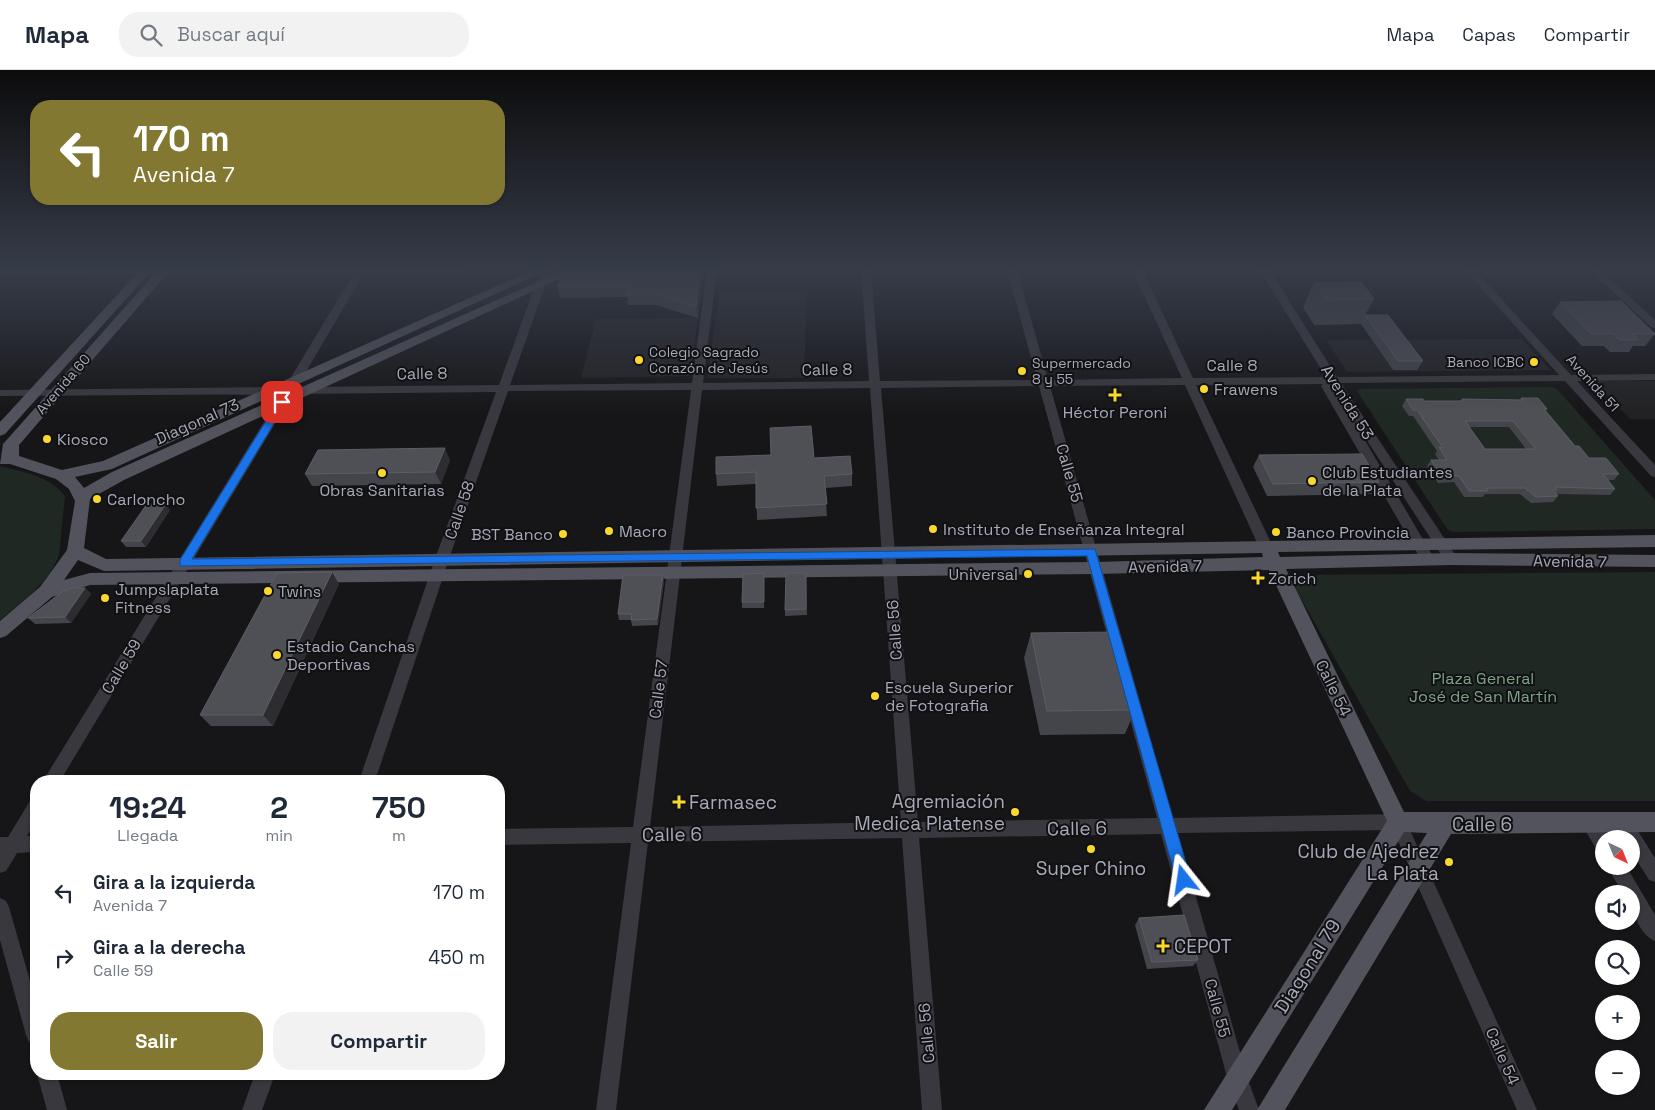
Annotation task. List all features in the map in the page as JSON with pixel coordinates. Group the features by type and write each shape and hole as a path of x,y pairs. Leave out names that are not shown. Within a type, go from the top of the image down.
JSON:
{"main road":[{"name":"Avenida 60","path":"0,431 103,318"},
{"name":"Avenida 60","path":"6,459 11,444 122,318"},
{"name":"Diagonal 73","path":"81,497 112,471 442,318"},
{"name":"Diagonal 73","path":"285,391 308,391 468,318"},
{"path":"0,632 46,592 75,551 81,497 75,486 62,475 6,459"},
{"name":"Diagonal 73","path":"62,475 112,471"},
{"name":"Avenida 7","path":"46,592 90,579 179,570 1094,560 1270,555 1417,542 1655,541"},
{"name":"Avenida 7","path":"75,551 104,564 179,570"},
{"name":"Avenida 7","path":"1270,555 1428,560 1655,561"},
{"name":"Calle 54","path":"1270,555 1398,822"},
{"name":"Calle 6","path":"1398,822 1445,824 1655,822"},
{"name":"Diagonal 79","path":"1217,1110 1398,822"},
{"path":"1270,1110 1445,824"}],"street":[{"name":"Calle 59","path":"55,775 330,318"},
{"name":"Calle 58","path":"369,775 439,567 529,318"},
{"name":"Calle 57","path":"606,1110 706,318"},
{"name":"Calle 56","path":"870,318 932,1110"},
{"name":"Calle 55","path":"1026,318 1169,826 1237,1077 1249,1110"},
{"name":"Calle 54","path":"1159,318 1270,555"},
{"name":"Avenida 53","path":"1288,318 1451,559"},
{"name":"Avenida 53","path":"1293,318 1330,381 1428,560"},
{"name":"Avenida 51","path":"1513,318 1655,473"},
{"name":"Calle 8","path":"308,391 1655,377"},
{"path":"0,393 285,391"},
{"path":"0,865 6,845 30,814"},
{"name":"Calle 54","path":"1398,822 1527,1110"},
{"name":"Calle 6","path":"505,837 1398,822"},
{"path":"1623,822 1655,874"},
{"path":"1589,823 1595,832"},
{"path":"6,845 30,844"},
{"path":"1621,875 1655,932"},
{"path":"0,907 30,1014"},
{"path":"49,1080 58,1110"},
{"path":"252,1110 263,1080"}],"shaded area":[{"name":"Colegio Sagrado Corazón de Jesús","path":"698,318 690,376 581,378 596,319"},
{"path":"716,318 806,318 804,378 707,378"},
{"path":"1522,339 1550,370 1347,372 1326,340"},
{"path":"1593,381 1655,381 1655,419 1630,419"}],"green space":[{"path":"1552,387 1557,389 1655,500 1655,529 1453,532 1447,529 1357,391 1359,389"},
{"path":"0,466 44,479 59,489 65,496 59,555 54,565 42,583 0,620"},
{"name":"Plaza General José de San Martín","path":"1655,572 1655,801 1426,801 1410,791 1295,588 1303,575"}],"building":[{"path":"1367,318 1390,318 1423,361 1398,361"},
{"path":"1575,318 1638,318 1655,334 1633,334 1638,340 1619,340 1613,334 1591,334"},
{"path":"1521,398 1538,398 1547,409 1544,409 1575,446 1579,446 1589,458 1606,458 1619,474 1603,474 1615,489 1555,487 1557,490 1553,490 1558,496 1536,497 1525,488 1486,488 1488,491 1469,491 1459,476 1442,476 1431,460 1447,460 1439,447 1443,448 1417,410 1413,410 1406,399 1423,399 1424,401 1463,401 1462,399 1523,400","holes":["1465,421 1513,421 1536,449 1485,449"]},
{"path":"811,426 814,458 850,456 852,474 824,476 827,504 756,508 756,472 716,474 716,457 771,455 770,428"},
{"path":"445,448 435,472 305,474 318,450"},
{"path":"1362,454 1379,482 1273,484 1259,455"},
{"path":"147,504 166,504 141,541 121,541"},
{"name":"Estadio Canchas Deportivas","path":"332,572 263,715 200,715 277,573"},
{"path":"764,573 764,602 742,602 743,574"},
{"path":"786,573 806,573 806,609 785,610"},
{"path":"623,575 663,575 657,619 631,620 632,614 618,614"},
{"path":"72,588 85,588 65,617 28,618 62,592"},
{"path":"1115,632 1135,710 1047,711 1031,633"},
{"name":"CEPOT","path":"1184,915 1198,960 1152,962 1139,918"}],"place":[{"name":"Colegio Sagrado Corazón de Jesús","path":"639,360"},
{"name":"Banco ICBC","path":"1534,362"},
{"name":"Supermercado 8 y 55","path":"1022,371"},
{"name":"Frawens","path":"1204,389"},
{"name":"Héctor Peroni","path":"1115,395"},
{"name":"Kiosco","path":"47,439"},
{"name":"Obras Sanitarias","path":"382,473"},
{"name":"Club Estudiantes de la Plata","path":"1312,481"},
{"name":"Carloncho","path":"97,499"},
{"name":"Instituto de Enseñanza Integral","path":"933,529"},
{"name":"Macro","path":"609,531"},
{"name":"Banco Provincia","path":"1276,532"},
{"name":"BST Banco","path":"563,534"},
{"name":"Universal","path":"1028,574"},
{"name":"Zorich","path":"1258,578"},
{"name":"Twins","path":"268,591"},
{"name":"Jumpslaplata Fitness","path":"105,598"},
{"name":"Estadio Canchas Deportivas","path":"277,655"},
{"name":"Escuela Superior de Fotografia","path":"875,696"},
{"name":"Farmasec","path":"679,802"},
{"name":"Agremiación Medica Platense","path":"1015,812"},
{"name":"Super Chino","path":"1091,849"},
{"name":"Club de Ajedrez La Plata","path":"1449,862"},
{"name":"CEPOT","path":"1163,946"}],"route":[{"path":"282,402 184,563 1092,552 1184,880"}]}
